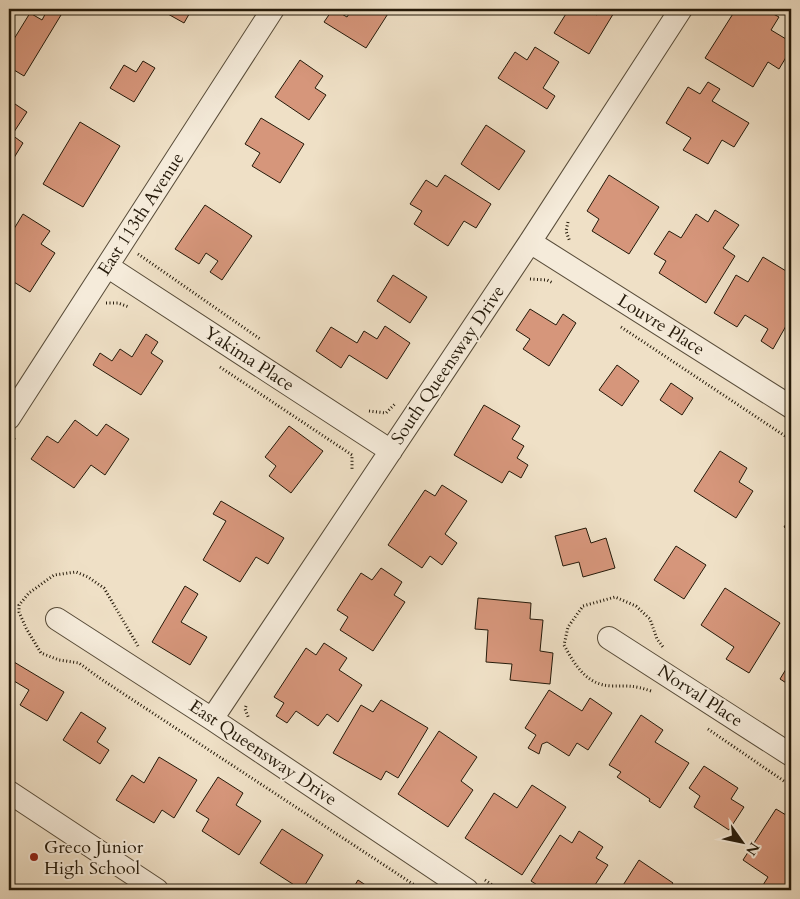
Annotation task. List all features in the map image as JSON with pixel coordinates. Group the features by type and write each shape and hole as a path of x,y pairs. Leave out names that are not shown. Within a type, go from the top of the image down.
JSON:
{"street":[{"name":"East 113th Avenue","path":"9,418 273,9"},
{"name":"South Queensway Drive","path":"212,719 530,242 681,9"},
{"name":"Louvre Place","path":"530,242 791,408"},
{"name":"Yakima Place","path":"107,266 391,451"},
{"name":"East Queensway Drive","path":"57,619 475,885"},
{"name":"Norval Place","path":"609,638 791,755"},
{"path":"9,792 156,890"}],"path":[{"path":"570,218 566,231 572,245"},
{"path":"136,253 266,343"},
{"path":"526,280 548,280 556,284"},
{"path":"106,303 118,303 131,308"},
{"path":"620,326 791,440"},
{"path":"213,362 352,455 354,468 350,473"},
{"path":"364,411 386,413 402,397"},
{"path":"142,650 130,634 104,588 88,577 76,572 54,575 29,593 19,605 19,612 26,628 41,653 58,660 80,663 101,679 422,890"},
{"path":"247,704 245,709 250,721"},
{"path":"705,726 791,786"},
{"path":"475,885 500,890"}],"building":[{"path":"48,9 61,15 24,76 9,67 9,47 30,13 42,20"},
{"path":"159,9 192,9 184,23"},
{"path":"333,9 347,17 352,9 391,9 366,48 324,22"},
{"path":"569,9 588,9 597,15 601,9 612,9 615,11 589,54 554,33"},
{"path":"736,9 764,9 779,17 771,30 791,42 791,49 779,69 768,62 753,87 705,58"},
{"path":"535,47 559,62 543,88 555,96 547,109 498,78 515,52 527,60"},
{"path":"300,60 323,76 315,88 326,95 309,120 275,97"},
{"path":"143,61 155,68 134,102 110,88 124,65 136,72"},
{"path":"708,82 720,89 712,101 749,123 734,147 722,140 708,164 683,150 691,138 666,123 688,87 700,94"},
{"path":"9,100 27,112 12,135 23,143 9,166"},
{"path":"261,118 304,144 280,183 252,166 260,153 245,144"},
{"path":"80,122 120,146 83,207 43,184"},
{"path":"486,125 525,151 499,190 461,164"},
{"path":"445,175 491,204 476,228 464,221 448,246 414,224 422,211 410,204 426,180 437,187"},
{"path":"609,175 659,207 629,254 592,231 599,219 587,211"},
{"path":"205,205 252,236 222,280 210,272 218,261 206,253 199,264 175,249"},
{"path":"715,210 739,225 723,248 735,256 706,303 659,273 666,261 654,254 669,231 681,238 696,214 708,222"},
{"path":"23,214 50,231 41,244 55,253 30,292 9,279 9,237"},
{"path":"763,257 791,274 791,317 773,349 761,341 768,329 745,315 737,327 714,313 736,275 748,282"},
{"path":"393,275 427,297 410,323 377,301"},
{"path":"530,309 556,325 563,314 576,323 549,366 523,349 530,339 516,330"},
{"path":"385,326 410,343 387,379 349,355 341,368 316,351 331,327 357,343 364,331 377,339"},
{"path":"146,334 158,342 151,353 163,361 141,395 93,365 100,353 112,361 120,349 132,357"},
{"path":"617,365 639,381 622,406 599,390"},
{"path":"671,383 693,398 682,415 660,400"},
{"path":"484,405 520,426 512,439 524,446 517,458 528,465 521,478 509,471 502,483 454,455"},
{"path":"75,420 97,436 106,424 129,439 105,475 91,465 74,488 31,459 47,436 58,443"},
{"path":"289,426 323,451 291,493 269,476 276,466 265,457"},
{"path":"720,451 747,468 739,482 753,491 736,518 694,491"},
{"path":"442,485 467,501 445,534 457,543 442,565 430,556 422,568 388,545 425,490 435,496"},
{"path":"221,501 284,538 268,564 256,557 240,582 203,560 226,521 213,514"},
{"path":"791,516 791,531 784,527"},
{"path":"586,528 591,543 606,538 615,568 583,577 579,562 563,566 555,536"},
{"path":"676,546 706,565 684,599 654,580"},
{"path":"381,568 402,582 394,595 405,602 373,651 340,630 348,617 337,610 361,573 372,580"},
{"path":"185,586 198,594 181,622 207,637 190,665 152,642"},
{"path":"725,588 780,623 749,673 726,659 734,647 701,625"},
{"path":"478,598 531,603 530,619 543,620 540,651 553,653 550,684 510,680 512,664 486,662 488,630 475,629"},
{"path":"324,643 347,658 339,670 362,685 338,722 327,714 318,726 296,711 287,723 276,716 284,703 274,697 306,648 316,655"},
{"path":"9,659 64,692 47,721 20,705 29,690 9,678"},
{"path":"791,661 791,686 780,679"},
{"path":"549,690 582,711 590,698 612,713 588,750 577,743 569,756 547,742 542,744 539,754 528,748 536,735 525,728"},
{"path":"381,700 428,728 398,778 386,771 381,780 333,753 361,705 373,712"},
{"path":"81,712 106,728 97,742 109,750 100,764 63,740"},
{"path":"641,715 663,730 655,742 689,763 660,808 617,777 621,772 609,765"},
{"path":"439,731 477,757 461,781 473,790 448,827 398,794"},
{"path":"159,757 197,780 174,818 162,810 154,823 116,800 132,775 144,783"},
{"path":"704,766 738,788 731,799 744,807 729,830 694,807 700,796 689,788"},
{"path":"218,777 243,793 236,805 261,821 239,855 202,831 209,819 196,811"},
{"path":"532,785 566,807 522,875 465,838 494,793 517,808"},
{"path":"776,809 791,818 791,890 760,890 768,877 743,860"},
{"path":"282,829 323,855 302,890 260,863"},
{"path":"579,831 603,847 596,858 608,865 593,888 596,890 545,890 531,881 560,835 572,843"},
{"path":"639,860 673,883 668,890 620,890"},
{"path":"358,880 373,890 352,890"}],"place":[{"name":"Greco Junior High School","path":"34,857"}]}
